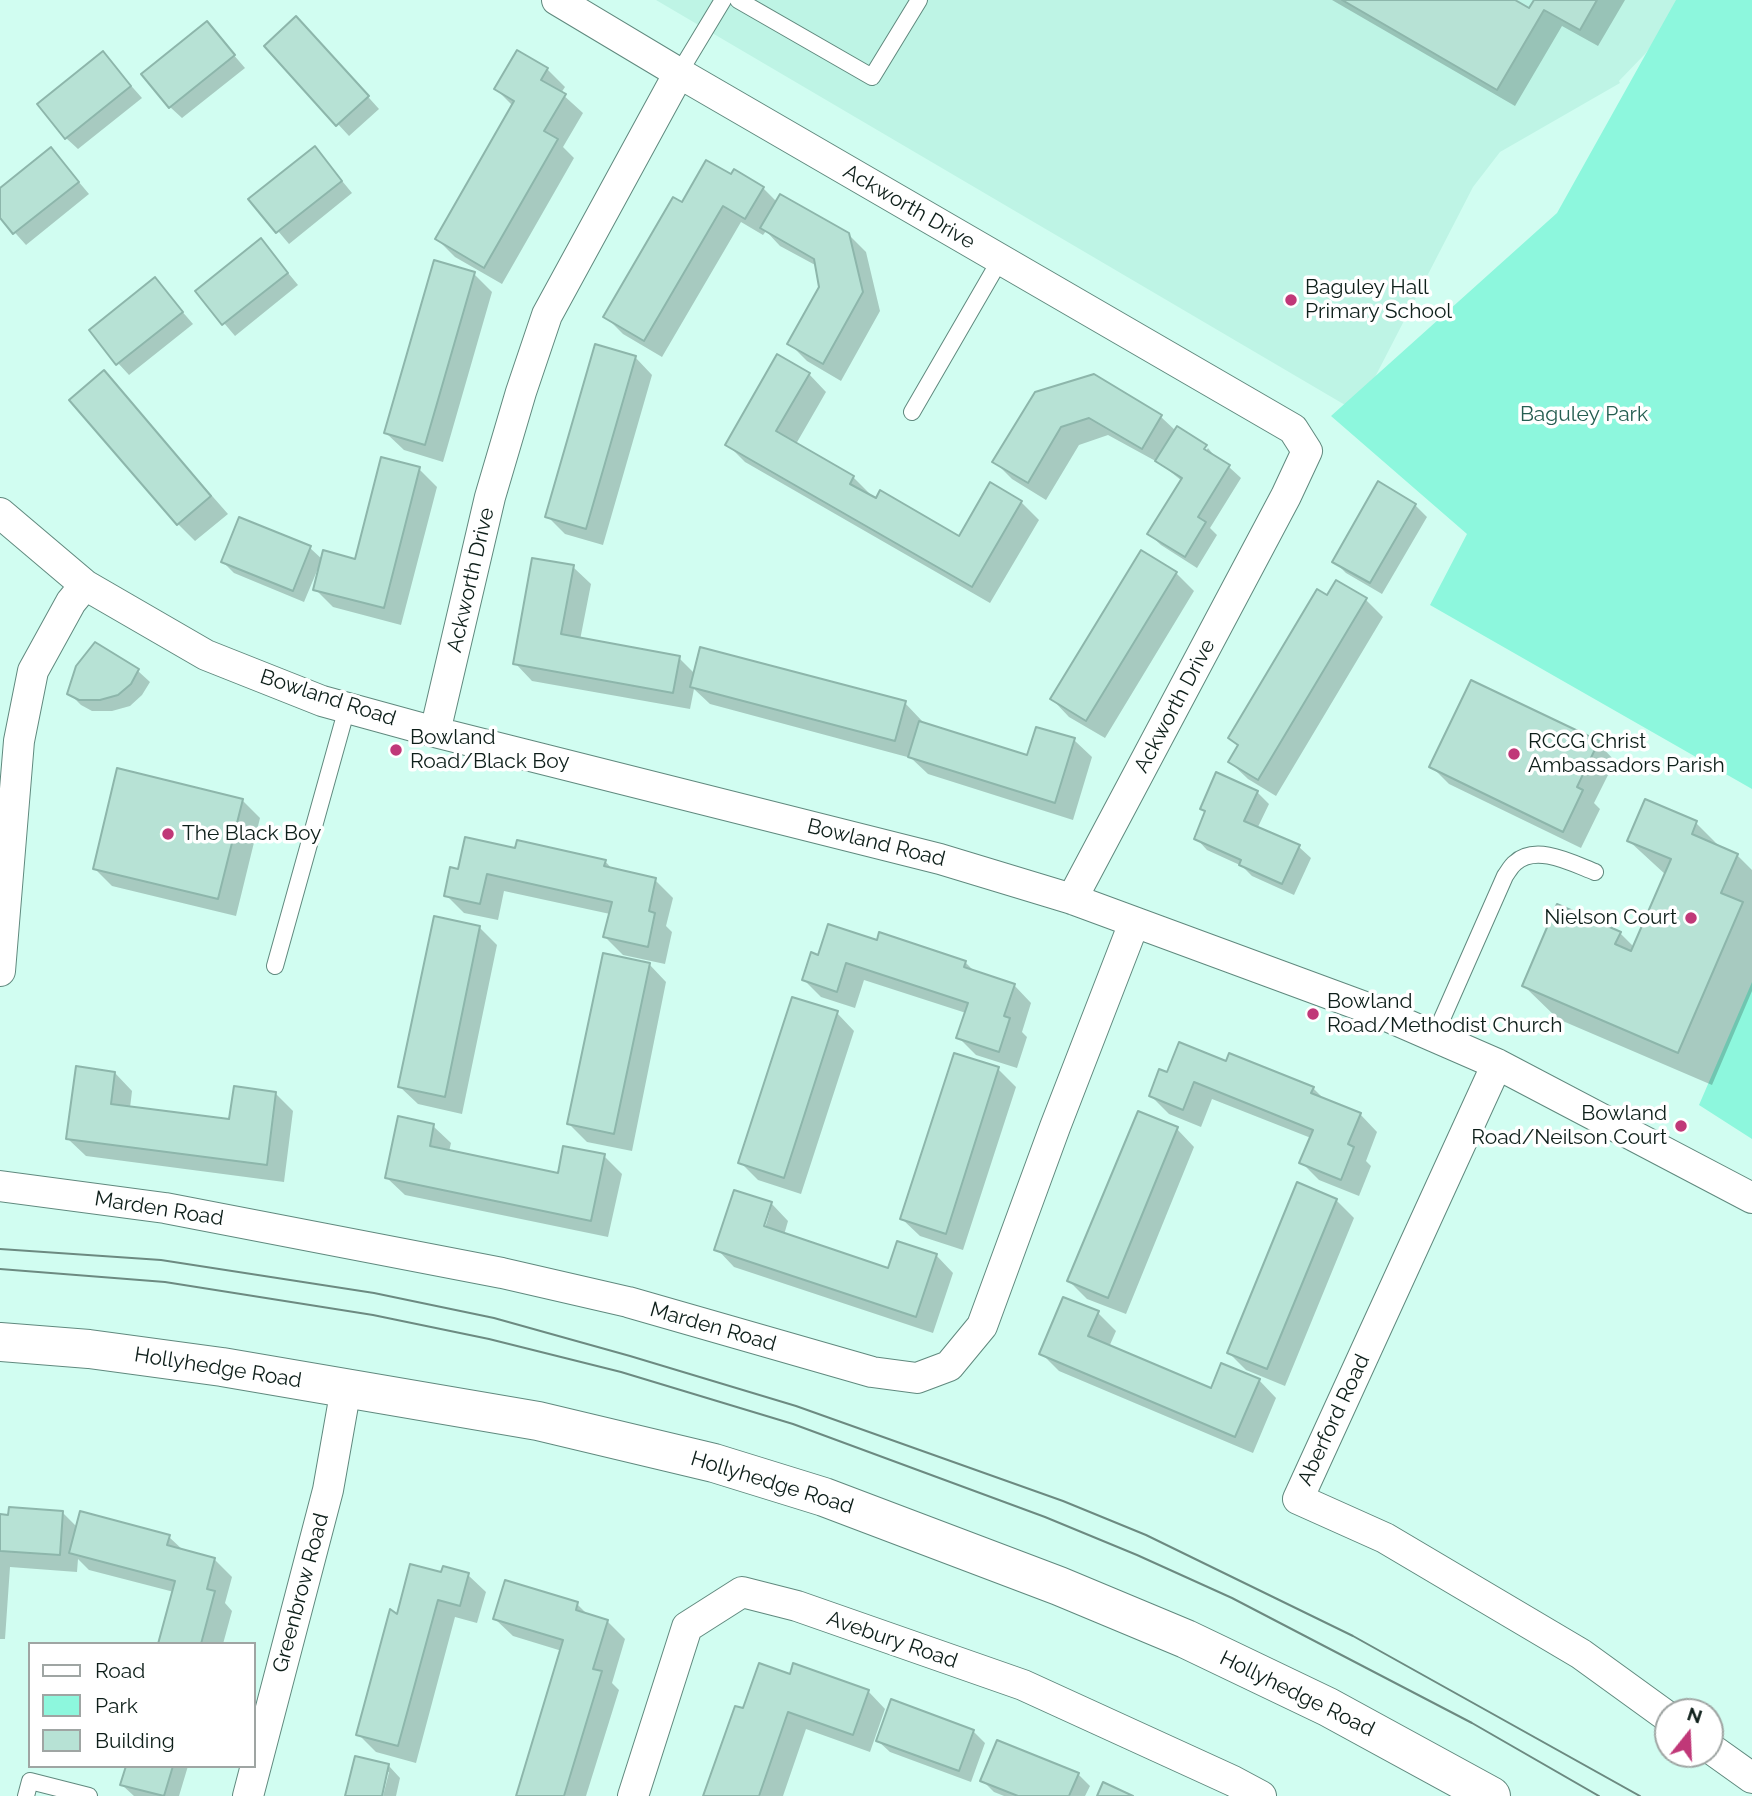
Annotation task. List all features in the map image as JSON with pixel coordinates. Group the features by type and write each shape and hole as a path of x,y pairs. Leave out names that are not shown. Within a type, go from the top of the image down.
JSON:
{"street":[{"path":"557,0 679,73"},
{"name":"Ackworth Drive","path":"435,732 490,497 520,392 547,315 679,73 1293,429 1307,451 1286,496 1072,899"},
{"name":"Bowland Road","path":"0,513 85,585 206,655 322,701 940,859 1072,899 1373,1010 1497,1064 1752,1198"},
{"path":"0,971 19,741 33,671 71,602 85,585"},
{"name":"Marden Road","path":"0,1186 165,1208 515,1276 628,1302 872,1373 916,1378 949,1366 982,1326 1055,1127 1135,923"},
{"name":"Aberford Road","path":"1497,1064 1298,1499 1397,1545 1581,1654 1654,1707"},
{"name":"Hollyhedge Road","path":"0,1342 89,1349 222,1367 538,1421 714,1464 824,1497 1059,1586 1186,1639 1328,1707 1491,1796"},
{"name":"Greenbrow Road","path":"256,1765 328,1490 346,1388"},
{"name":"Avebury Road","path":"633,1796 687,1627 742,1592 797,1606 1023,1685 1261,1796"},
{"path":"1724,1758 1752,1778"},
{"name":"Greenbrow Road","path":"248,1796 255,1768"}],"lane":[{"path":"679,73 723,0"},
{"path":"738,0 872,77 919,0"},
{"path":"912,412 1000,260"},
{"path":"275,965 347,708"},
{"path":"1434,1037 1505,876 1515,863 1524,857 1550,856 1595,873"},
{"path":"26,1796 30,1781 89,1796"}],"shaded area":[{"name":"Baguley Hall Primary School","path":"656,0 1695,0 1679,11 1620,83 1500,152 1473,187 1357,412"}],"green space":[{"name":"Baguley Park","path":"1676,0 1752,0 1752,789 1430,605 1467,534 1331,416 1557,213"},
{"path":"1752,982 1752,1139 1699,1105"}],"building":[{"path":"1342,0 1515,0 1529,8 1534,0 1597,0 1580,30 1544,10 1497,90"},
{"path":"296,16 369,96 336,126 264,46"},
{"path":"207,21 235,55 169,108 141,74"},
{"path":"517,50 548,68 541,80 566,94 544,131 558,139 484,268 435,239 514,101 494,89"},
{"path":"103,51 131,86 65,139 37,104"},
{"path":"315,146 342,181 276,233 248,199"},
{"path":"51,147 79,182 13,234 0,218 0,188"},
{"path":"706,160 731,174 734,169 764,187 745,219 723,206 644,341 603,317 673,197 682,202"},
{"path":"780,194 849,233 863,292 823,364 787,344 819,287 814,259 760,228"},
{"path":"261,238 288,273 222,325 195,291"},
{"path":"434,260 475,272 425,445 384,433"},
{"path":"155,277 183,312 116,365 89,330"},
{"path":"595,344 636,356 586,529 545,517"},
{"path":"777,354 810,373 776,431 854,476 850,484 876,498 880,490 959,536 990,482 1022,501 972,587 725,445"},
{"path":"104,370 211,496 177,525 69,400"},
{"path":"1094,374 1162,415 1142,449 1089,418 1061,427 1028,483 992,462 1035,392"},
{"path":"1177,426 1207,445 1204,449 1230,465 1198,517 1206,522 1185,557 1147,534 1182,478 1155,461"},
{"path":"381,457 420,467 384,608 313,590 323,550 355,559"},
{"path":"1378,481 1416,504 1370,583 1332,562"},
{"path":"239,517 311,546 293,591 221,562"},
{"path":"1141,550 1177,572 1086,721 1050,699"},
{"path":"532,558 574,565 561,634 680,656 673,693 513,664"},
{"path":"1336,580 1367,598 1258,780 1228,762 1238,745 1228,738 1317,589 1327,595"},
{"path":"95,642 139,669 131,684 118,695 100,700 79,700 67,694 76,666"},
{"path":"700,647 906,701 895,741 690,687"},
{"name":"RCCG Christ Ambassadors Parish","path":"1471,680 1599,741 1577,787 1583,790 1563,832 1429,767"},
{"path":"919,721 1027,755 1036,727 1075,738 1055,803 908,757"},
{"name":"The Black Boy","path":"117,768 243,799 218,899 93,869"},
{"path":"1216,772 1258,791 1244,821 1300,845 1282,884 1239,865 1241,860 1194,839 1205,811 1200,809"},
{"name":"Nielson Court","path":"1645,799 1697,821 1692,834 1738,854 1721,893 1743,902 1678,1053 1522,986 1557,904 1621,932 1615,944 1631,951 1671,859 1627,841"},
{"path":"465,837 515,848 517,840 606,860 604,866 656,878 649,911 655,913 648,947 603,937 612,902 487,874 480,904 444,896 450,867 458,869"},
{"path":"434,916 480,926 445,1097 398,1087"},
{"path":"828,924 877,940 879,932 966,961 964,967 1015,984 1004,1016 1010,1018 999,1052 956,1038 968,1003 846,963 837,992 802,980 811,952 818,955"},
{"path":"603,953 650,963 614,1134 567,1124"},
{"path":"792,997 838,1011 784,1178 738,1163"},
{"path":"1179,1042 1226,1061 1229,1053 1314,1087 1311,1093 1361,1113 1348,1144 1354,1147 1341,1180 1299,1163 1313,1130 1194,1082 1183,1110 1149,1096 1159,1069 1167,1072"},
{"path":"954,1053 999,1067 946,1234 900,1219"},
{"path":"76,1066 115,1072 111,1104 229,1119 234,1086 276,1092 267,1165 66,1139"},
{"path":"1138,1111 1178,1127 1108,1298 1067,1281"},
{"path":"398,1116 434,1124 430,1146 558,1173 563,1146 605,1154 591,1221 385,1178"},
{"path":"1297,1182 1337,1199 1267,1369 1227,1353"},
{"path":"734,1190 772,1202 764,1226 888,1268 897,1241 937,1254 916,1317 714,1250"},
{"path":"1063,1297 1099,1311 1088,1336 1211,1388 1221,1363 1260,1379 1235,1437 1039,1354"},
{"path":"9,1507 63,1511 60,1555 0,1551 0,1514 8,1515"},
{"path":"80,1511 170,1535 167,1545 215,1558 207,1589 215,1591 202,1642 159,1642 175,1581 69,1553"},
{"path":"410,1564 441,1572 443,1566 469,1573 460,1606 438,1600 398,1746 356,1735 390,1609 397,1614"},
{"path":"505,1580 578,1602 576,1610 608,1620 593,1669 602,1671 564,1796 516,1796 563,1640 493,1619"},
{"path":"759,1663 790,1674 793,1663 869,1690 853,1735 788,1712 759,1796 703,1796 735,1706 743,1708"},
{"path":"891,1699 974,1730 959,1771 876,1741"},
{"path":"997,1740 1079,1773 1069,1796 1018,1796 980,1781"},
{"path":"355,1756 389,1764 382,1796 345,1796"},
{"path":"125,1768 172,1768 164,1796 120,1785"},
{"path":"1103,1782 1133,1796 1097,1796"}],"tram line":[{"path":"0,1249 161,1260 374,1293 494,1318 796,1406 1063,1501 1146,1535 1353,1636 1640,1796"},
{"path":"0,1269 165,1282 373,1315 489,1339 621,1372 793,1424 1045,1517 1232,1598 1472,1723 1599,1796"}],"place":[{"name":"Baguley Hall Primary School","path":"1291,300"},
{"name":"Bowland Road/Black Boy","path":"396,750"},
{"name":"RCCG Christ Ambassadors Parish","path":"1514,754"},
{"name":"The Black Boy","path":"168,834"},
{"name":"Nielson Court","path":"1691,918"},
{"name":"Bowland Road/Methodist Church","path":"1313,1014"},
{"name":"Bowland Road/Neilson Court","path":"1681,1126"}]}
